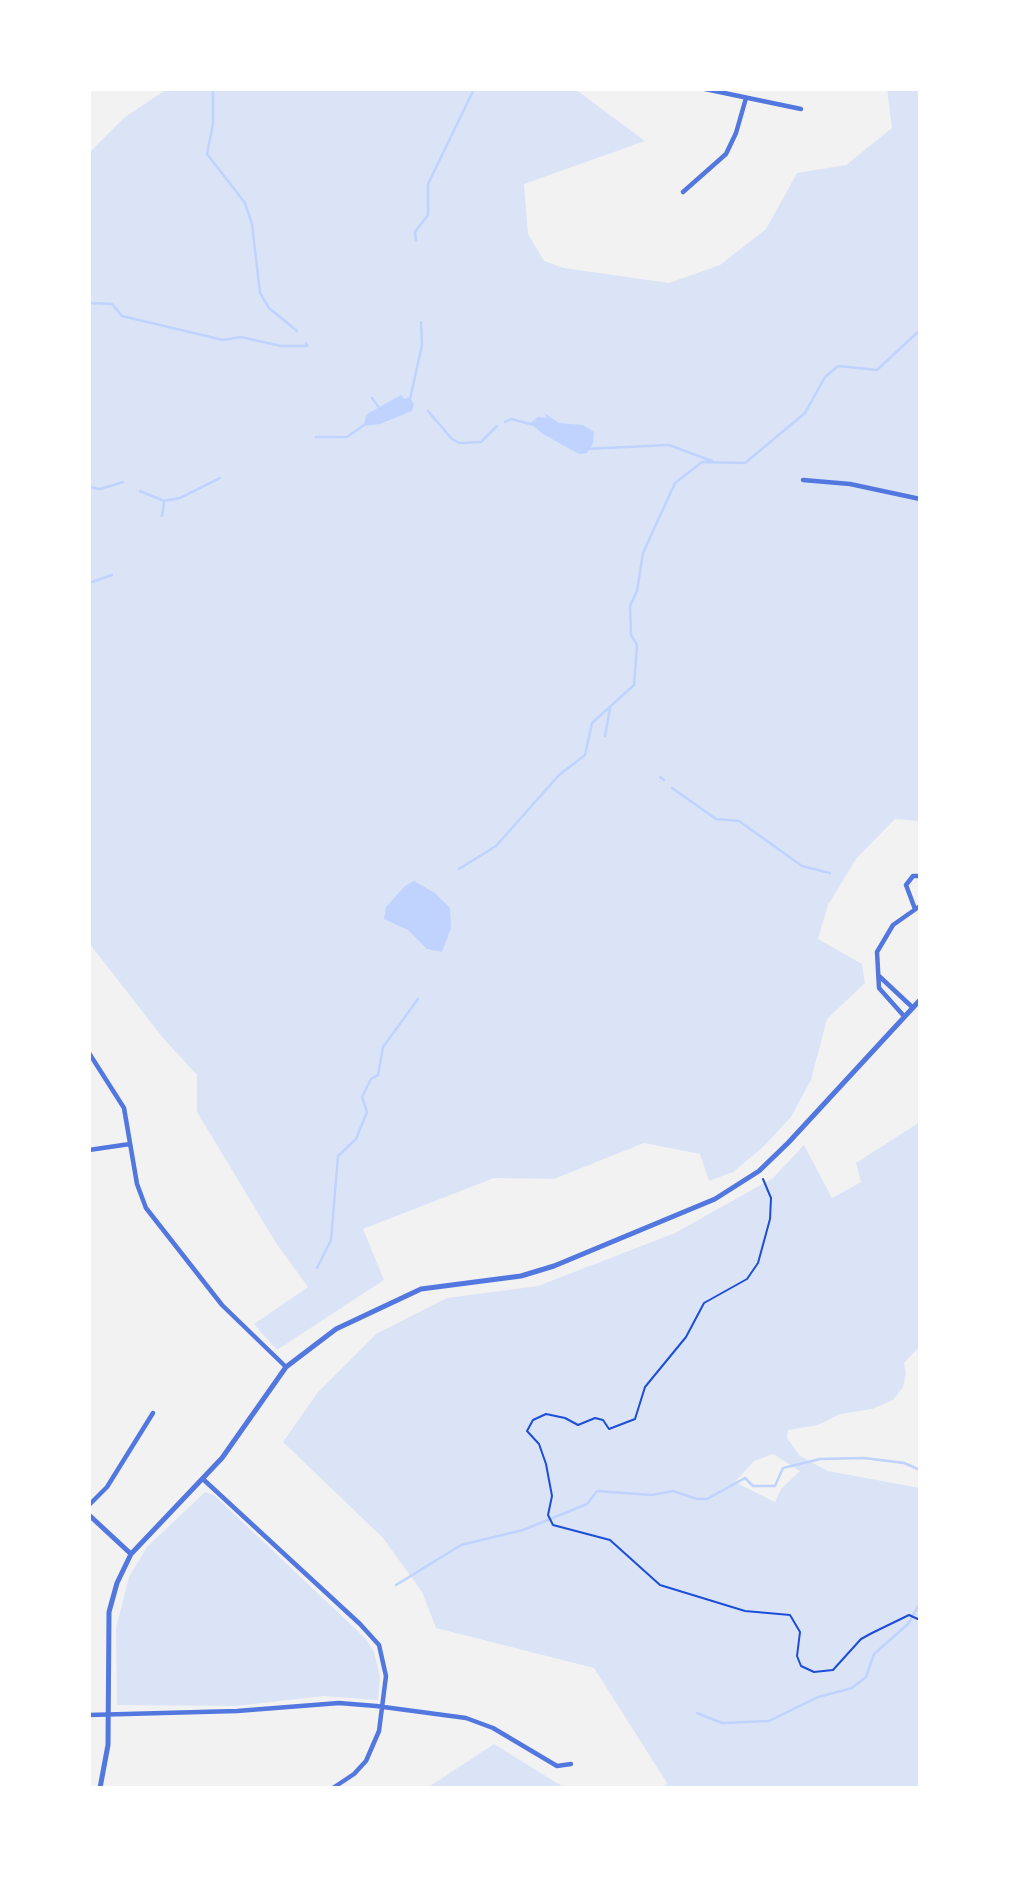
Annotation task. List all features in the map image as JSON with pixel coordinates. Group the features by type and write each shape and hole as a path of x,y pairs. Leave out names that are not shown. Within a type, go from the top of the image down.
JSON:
{"street":[{"path":"705,89 801,109"},
{"path":"683,192 726,154 746,98"},
{"path":"803,480 850,484 920,499"},
{"path":"903,1015 879,988 880,944 893,925 917,907 906,885 914,876 920,876"},
{"path":"878,976 911,1006"},
{"path":"100,1788 108,1745 109,1612 117,1583 131,1555 204,1480 286,1367 336,1329 421,1289 522,1276 554,1266 715,1199 759,1171 788,1143 911,1006 920,1000"},
{"path":"89,1053 119,1095 137,1184 153,1218 222,1305 286,1367"},
{"path":"89,1150 131,1144"},
{"path":"89,1505 107,1487 153,1413"},
{"path":"204,1480 360,1623 379,1645 386,1676 379,1731 366,1761 355,1774 333,1788"},
{"path":"89,1515 131,1555"},
{"path":"89,1715 237,1711 339,1703 384,1707 467,1717 493,1728 557,1766 571,1763"}],"path":[{"path":"763,1179 771,1198 770,1219 758,1264 747,1279 704,1303 686,1337 645,1387 635,1419 609,1429 603,1420 594,1418 578,1425 565,1418 545,1414 533,1420 527,1431 539,1444 546,1464 552,1496 548,1515 552,1524 610,1540 660,1585 745,1611 790,1615 800,1632 797,1656 801,1666 814,1672 833,1670 861,1639 884,1627 909,1615 920,1620"}],"shaded area":[{"path":"167,89 575,89 645,141 524,184 528,234 544,261 564,268 669,283 720,265 766,229 797,173 846,165 892,128 887,89 920,89 920,821 895,819 856,859 828,905 818,939 862,964 865,983 827,1019 811,1080 791,1117 762,1148 733,1172 709,1181 700,1154 644,1143 554,1179 494,1178 363,1229 384,1280 277,1350 254,1324 308,1287 276,1243 197,1112 197,1075 163,1038 89,943 89,153 125,117"},
{"path":"920,1122 920,1346 904,1363 906,1374 903,1387 893,1400 872,1409 840,1414 818,1425 788,1430 787,1438 800,1456 828,1471 920,1488 920,1788 663,1788 667,1783 594,1668 436,1628 422,1592 383,1538 283,1442 318,1392 376,1334 447,1298 538,1286 675,1233 773,1178 804,1145 832,1198 861,1182 856,1163","holes":["773,1454 800,1471 781,1489 775,1502 735,1482 754,1461"]},
{"path":"205,1492 214,1495 366,1639 374,1652 380,1677 378,1700 324,1696 235,1706 117,1705 116,1628 129,1577 147,1547"},
{"path":"494,1744 565,1788 427,1788"}],"water":[{"path":"401,395 405,399 409,397 414,404 412,411 380,424 363,426 367,414"},
{"path":"544,413 559,423 583,425 594,432 593,443 587,453 579,454 543,434 530,423 538,417 547,418"},
{"path":"414,881 435,893 450,908 451,928 442,952 427,949 408,930 384,919 386,907 405,886"}],"waterway":[{"path":"213,89 213,124 207,154 245,203 252,224 260,293 269,308 297,331"},
{"path":"416,240 415,232 428,215 428,184 474,89"},
{"path":"89,303 112,304 122,316 223,340 241,337 281,346 307,346 306,343"},
{"path":"410,399 422,345 421,322"},
{"path":"459,869 496,846 559,775 585,755 592,723 634,685 637,645 631,635 630,606 637,591 643,553 675,483 702,462 745,463 805,413 825,377 838,366 877,370 920,330"},
{"path":"372,398 380,409"},
{"path":"428,411 452,439 459,443 481,442 497,426"},
{"path":"505,422 511,419 538,426"},
{"path":"316,437 347,437 364,425"},
{"path":"585,449 669,445 712,461"},
{"path":"140,491 164,501 180,498 220,478"},
{"path":"89,487 100,489 123,482"},
{"path":"162,516 164,502"},
{"path":"89,583 112,575"},
{"path":"605,736 610,708"},
{"path":"660,777 664,780"},
{"path":"672,788 716,819 739,821 802,866 830,873"},
{"path":"317,1268 331,1240 338,1156 356,1139 367,1112 362,1097 371,1079 378,1075 383,1047 418,999"},
{"path":"396,1585 461,1545 523,1530 587,1504 597,1491 652,1495 673,1491 697,1499 707,1499 745,1478 753,1486 775,1486 783,1468 820,1459 864,1458 904,1463 920,1470"},
{"path":"697,1713 722,1723 769,1721 818,1697 852,1688 866,1677 874,1654 908,1624 920,1603"}]}
